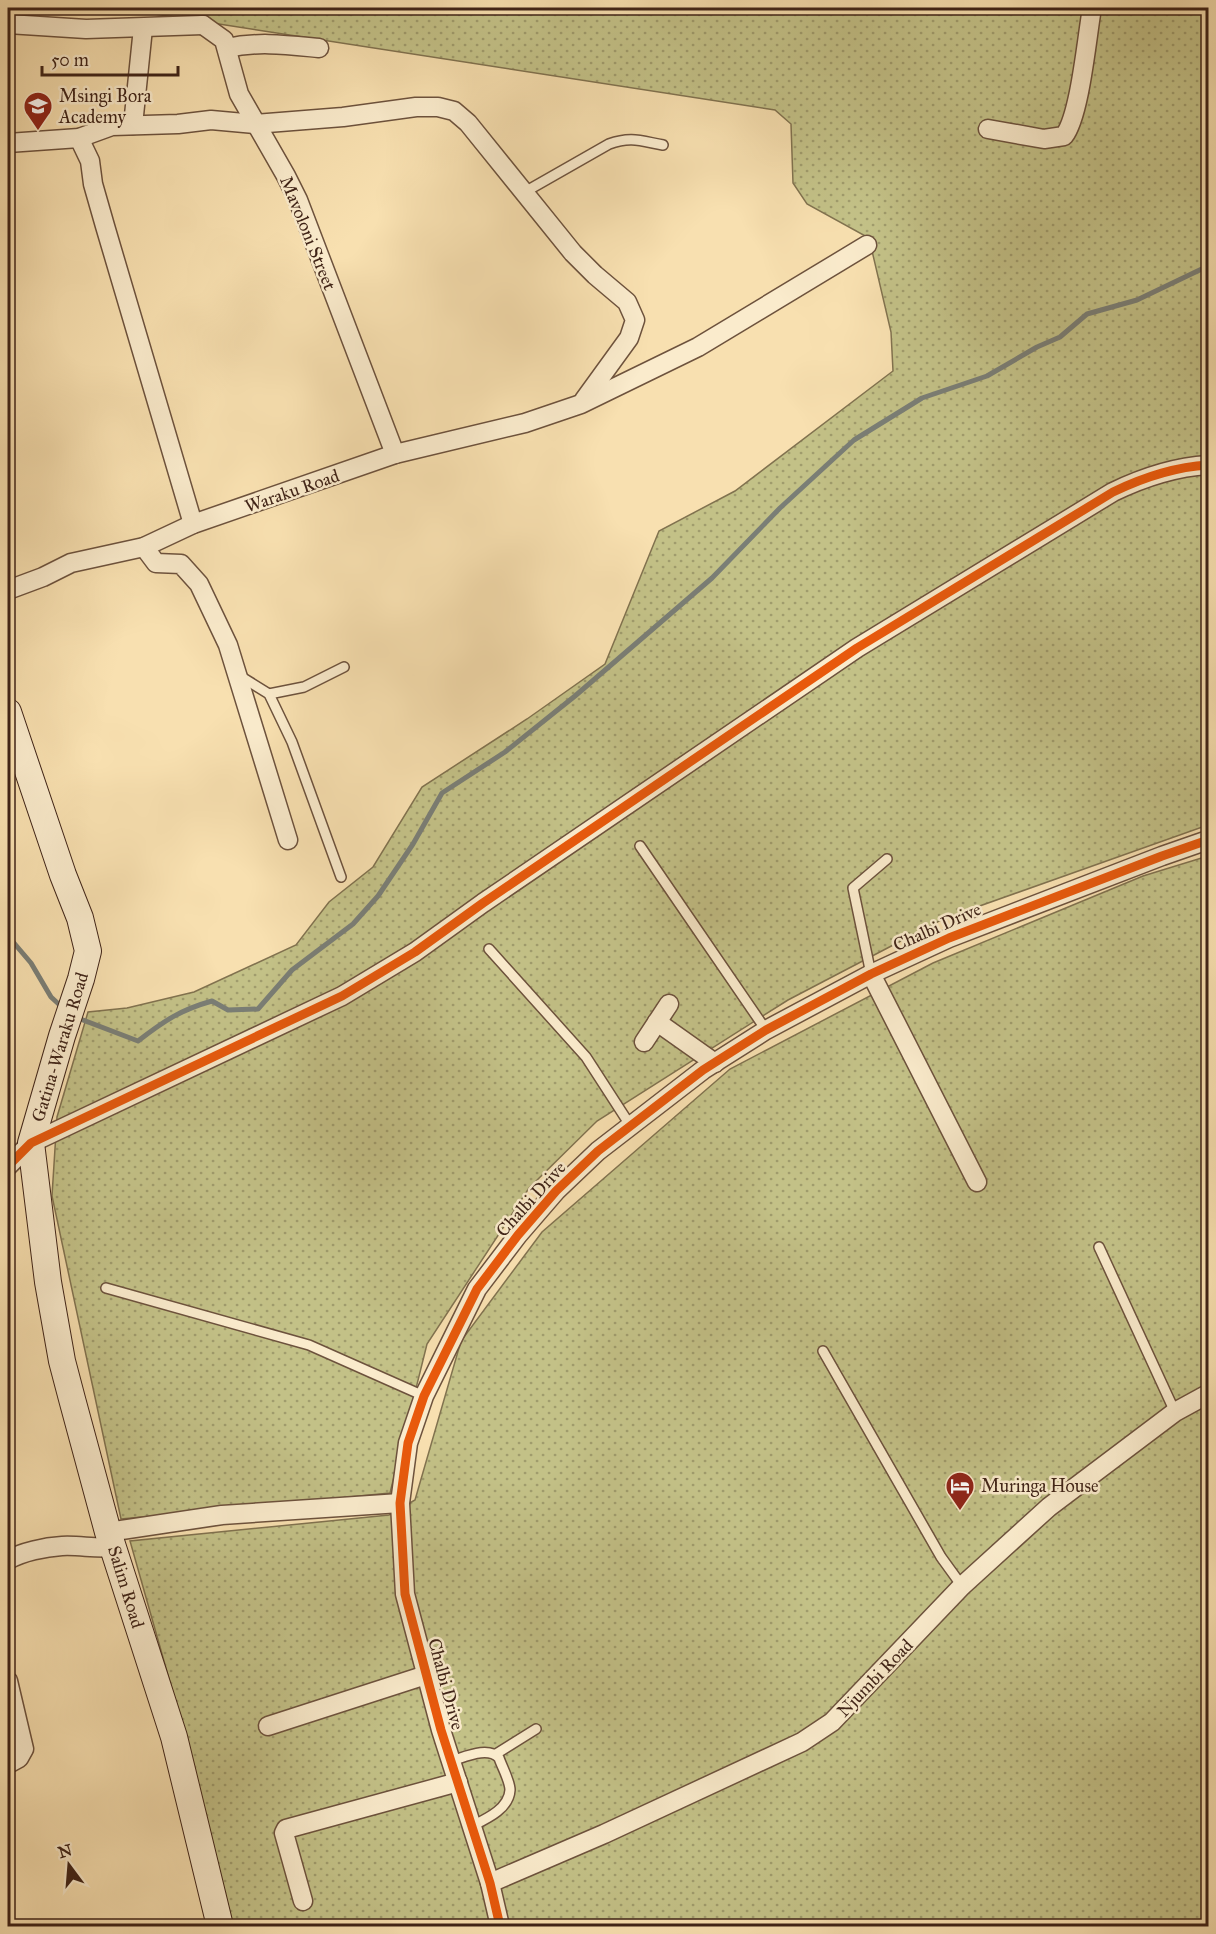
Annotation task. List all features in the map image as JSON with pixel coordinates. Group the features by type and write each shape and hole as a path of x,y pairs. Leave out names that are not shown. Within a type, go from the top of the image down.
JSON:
{"street":[{"path":"988,129 1044,139 1064,136 1069,130 1077,100 1092,8"},
{"path":"8,24 86,29 143,28 203,16 224,40 227,48 262,43 319,48"},
{"path":"133,125 143,28"},
{"name":"Mavoloni Street","path":"227,48 239,94 298,200 395,454"},
{"path":"8,143 79,138 112,126 178,124 211,120 232,120 255,124 343,117 416,107 438,107 454,111 468,123 573,253 627,302 635,320 623,348 581,404"},
{"path":"79,138 90,161 93,184 193,524"},
{"name":"Waraku Road","path":"8,590 43,577 71,563 144,546 193,524 395,454 525,423 581,404 698,347 867,245"},
{"path":"8,1166 31,1143 342,996 415,952 857,648 1049,530 1139,479 1161,472 1209,465"},
{"path":"144,546 156,563 181,564 199,584 228,645 288,840"},
{"name":"Gatina-Waraku Road","path":"8,712 63,875 80,918 88,951 31,1143 48,1282 62,1361 111,1539"},
{"name":"Chalbi Drive","path":"500,1926 490,1883 451,1761 405,1594 400,1503 408,1443 423,1396 477,1289 518,1235 556,1191 598,1151 715,1063 766,1030 871,974 949,938 1209,840"},
{"path":"871,974 977,1182"},
{"path":"644,1042 669,1004"},
{"path":"657,1022 715,1063"},
{"name":"Njumbi Road","path":"490,1883 604,1834 802,1742 832,1722 962,1586 1049,1507 1175,1412 1209,1394"},
{"name":"Salim Road","path":"220,1926 174,1737 144,1649 111,1539 222,1515 400,1503"},
{"path":"8,1560 37,1550 62,1546 97,1549 111,1539"},
{"path":"268,1726 426,1675"},
{"path":"8,1682 24,1749 19,1758 8,1764"},
{"path":"303,1901 284,1833 286,1829 458,1782"}],"lane":[{"path":"523,193 609,144 622,139 629,138 663,145"},
{"path":"269,694 304,687 344,667"},
{"path":"238,675 269,694 292,742 341,877"},
{"path":"640,846 766,1030"},
{"path":"871,974 853,888 887,859"},
{"path":"489,949 586,1057 630,1125"},
{"path":"1099,1247 1175,1412"},
{"path":"106,1288 309,1345 423,1396"},
{"path":"823,1351 941,1557 962,1586"},
{"path":"451,1761 484,1752 496,1754 536,1729"},
{"path":"472,1826 487,1819 503,1807 508,1798 510,1789 496,1754"}],"shaded area":[{"path":"8,8 1208,8 1208,825 943,919 788,1000 597,1121 529,1188 427,1344 390,1493 121,1519 52,1196 57,1117 88,1012 127,1008 194,992 296,945 329,902 373,867 422,787 527,719 605,664 659,531 735,491 893,371 891,332 869,238 807,204 793,183 791,124 775,110 148,13"},
{"path":"1208,856 1208,1926 231,1926 177,1707 130,1541 389,1515 415,1500 461,1341 542,1232 730,1069 933,963 1143,876"}],"waterway":[{"path":"75,1017 138,1041 173,1017 212,1001 228,1010 258,1009 292,970 353,924 378,896 413,844 442,793 505,752 575,696 712,578 780,508 854,440 922,398 987,376 1037,347 1060,337 1087,314 1137,300 1208,266"},
{"path":"8,936 31,963 51,997 63,1008"}],"cycle path":[{"path":"8,1166 31,1143 342,996 415,952 483,903 857,648 1113,492 1159,474 1208,465"},
{"path":"500,1926 490,1883 441,1730 405,1594 400,1503 408,1443 424,1396 477,1289 518,1235 556,1191 598,1151 703,1070 766,1030 871,974 949,938 1208,840"}],"place":[{"name":"Msingi Bora Academy","path":"38,132"},
{"name":"Muringa House","path":"960,1512"}]}
